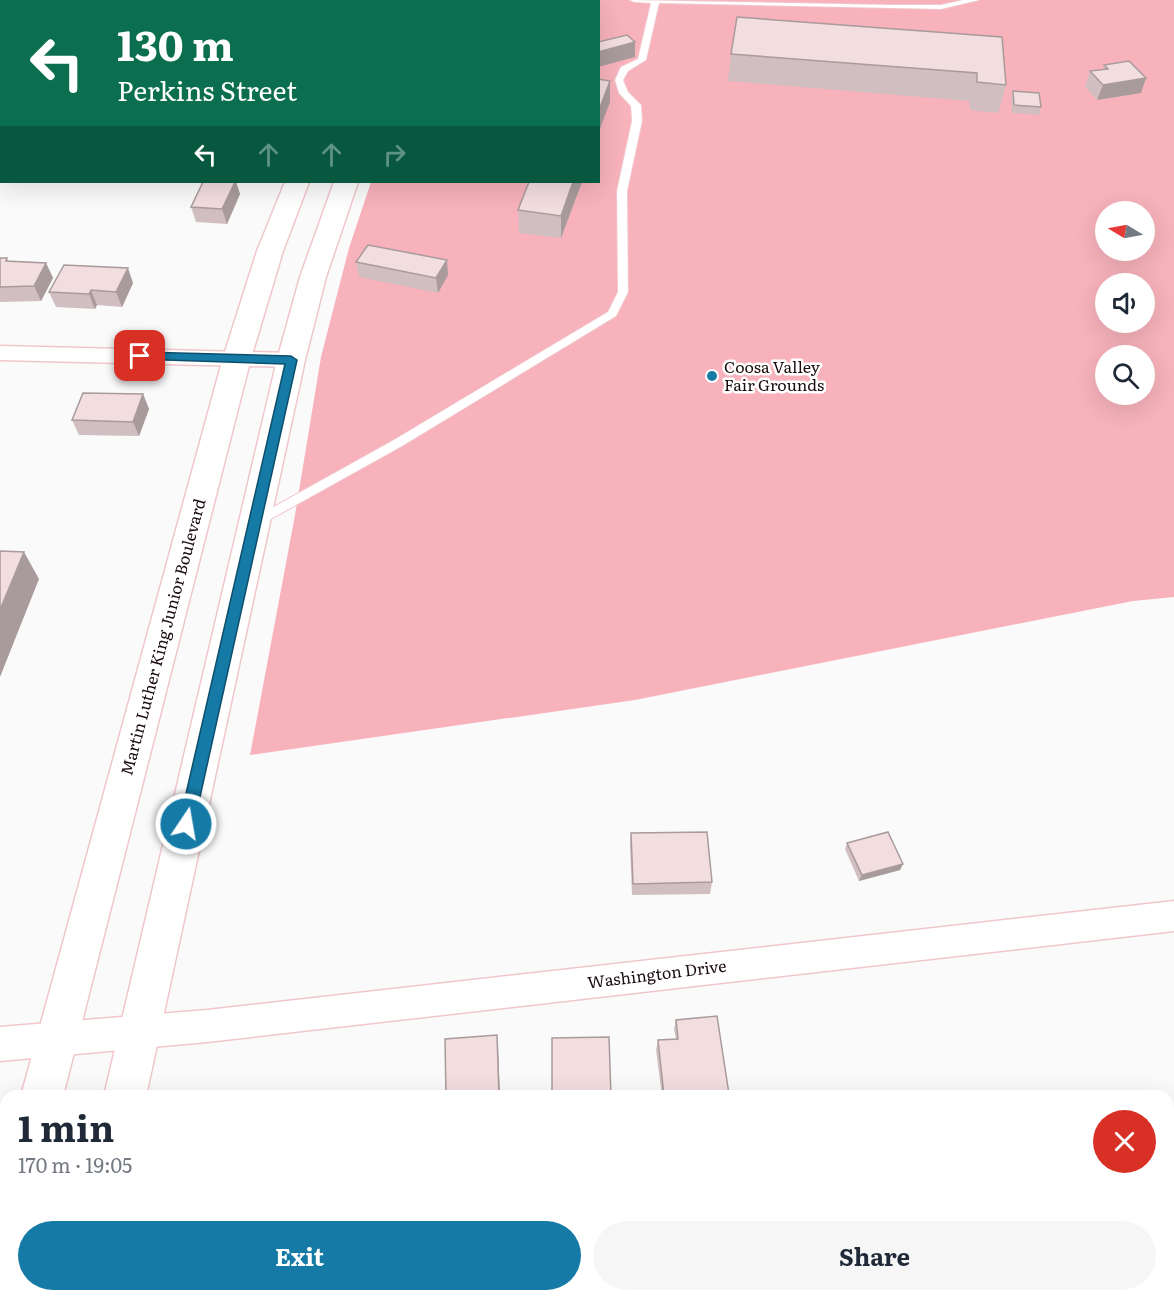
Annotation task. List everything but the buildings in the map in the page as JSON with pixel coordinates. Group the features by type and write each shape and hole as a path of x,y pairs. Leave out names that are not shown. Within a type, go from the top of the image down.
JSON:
{"main road":[{"name":"Martin Luther King Junior Boulevard","path":"44,1090 237,358 270,251 297,183"},
{"path":"126,1090 291,360 313,277 346,183"}],"street":[{"path":"0,353 291,360"},
{"name":"Washington Drive","path":"0,1044 57,1041 140,1032 1174,916"}],"lane":[{"path":"634,0 891,7 941,7 975,0"},
{"path":"254,523 398,443 612,314 623,292 622,191 637,121 636,105 624,93 619,80 624,69 642,60 655,2"}],"shaded area":[{"name":"Coosa Valley Fair Grounds","path":"600,0 1174,0 1174,597 1133,601 635,700 250,755 295,515 321,357 349,248 371,183 600,183"}],"place":[{"name":"Coosa Valley Fair Grounds","path":"712,376"}],"route":[{"path":"140,356 291,360 186,824"}]}
